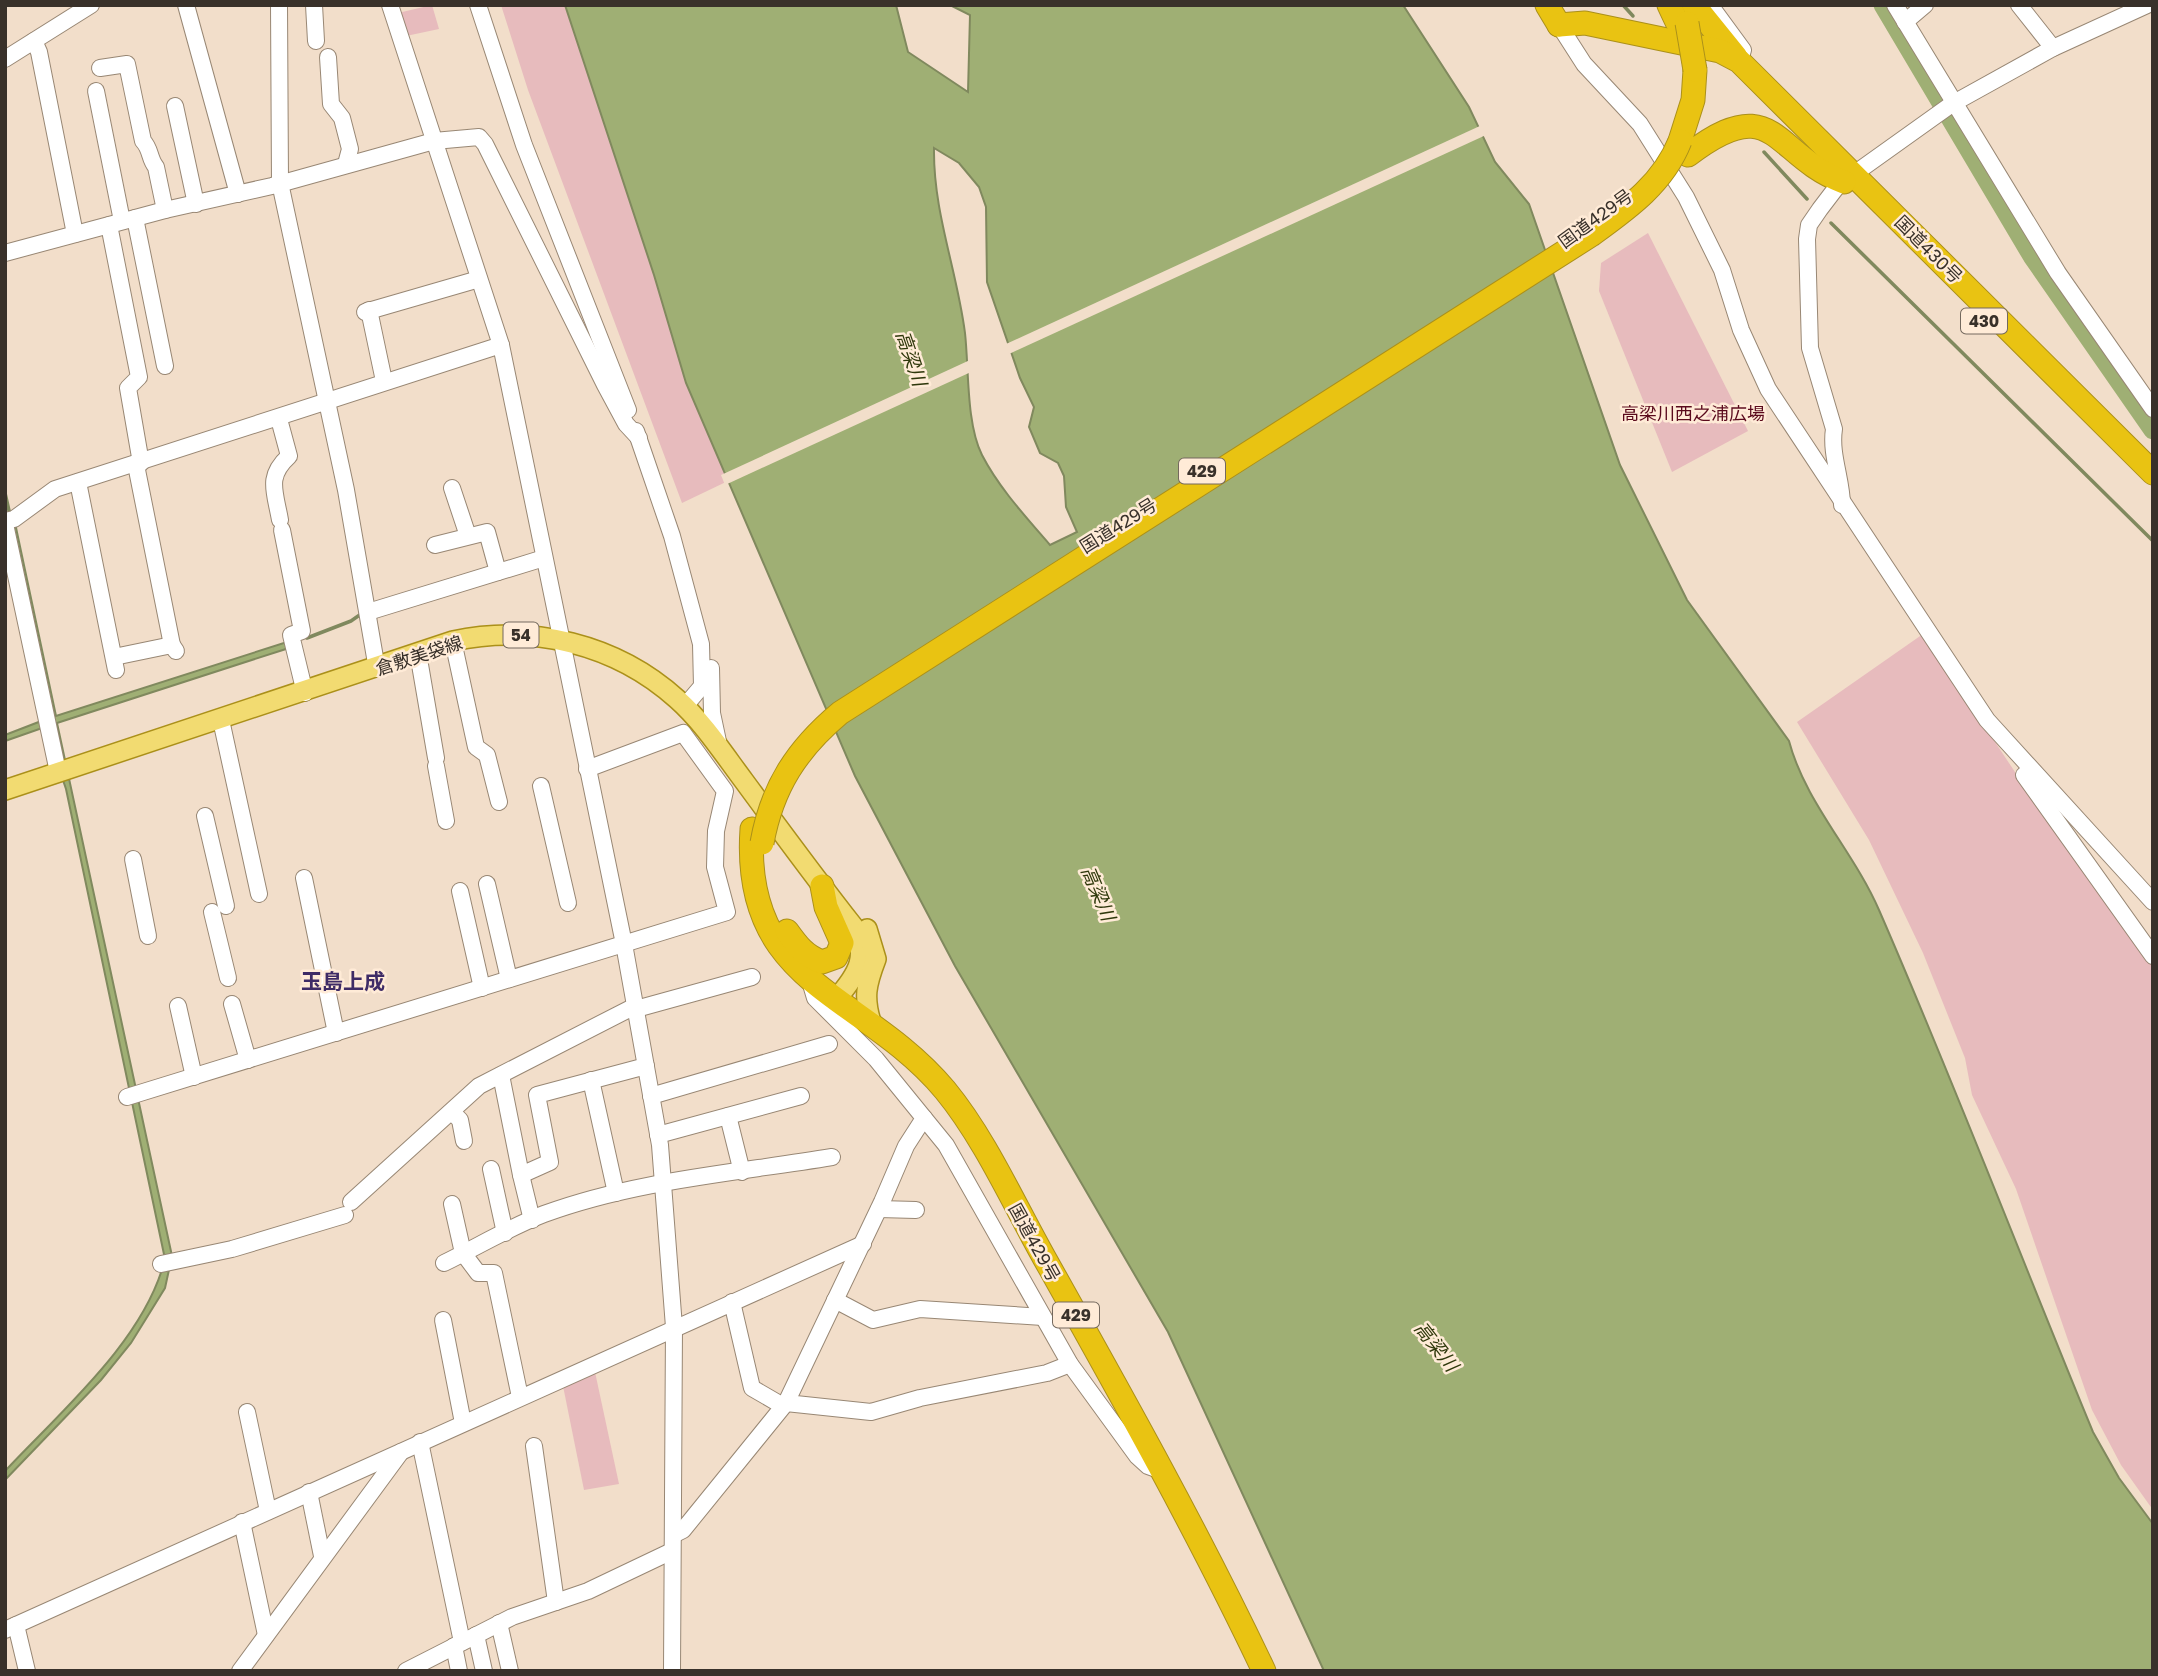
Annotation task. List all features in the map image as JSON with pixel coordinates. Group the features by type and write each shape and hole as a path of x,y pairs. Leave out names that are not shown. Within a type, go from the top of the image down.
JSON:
{"highway":[{"name":"国道430号","path":"1555,10 1585,23 1720,51 1739,61"},
{"name":"国道430号","path":"1681,12 1739,61 2153,490"},
{"name":"国道429号","path":"1264,1671 1159,1471 971,1129 945,1091 872,1025 837,998 810,982 780,948 761,912 751,872 762,790 800,735 834,705 1584,229 1641,184 1668,146 1680,142 1682,99 1689,68 1681,12"},
{"name":"国道430号","path":"1647,191 1680,142 1727,129 1760,127 1849,178 2153,473"},
{"name":"国道429号","path":"837,998 797,954 772,908 765,888 757,836 792,761 840,713 1591,235 1647,191"},
{"path":"772,908 802,952 821,962 829,961 840,951 842,943 826,907 822,886"}],"main road":[{"name":"倉敷美袋線","path":"5,790 305,693 453,641 519,635 561,640 611,656 642,673 685,706 719,747 863,944 859,964 851,982 837,998"},
{"path":"836,904 859,921 870,933 874,945 876,959 864,997 872,1025"}],"street":[{"path":"5,59 92,5"},
{"path":"186,5 238,194"},
{"path":"279,5 276,184 322,402 346,490 377,669"},
{"path":"314,5 316,41"},
{"path":"390,5 438,140 501,345 561,640 592,768 658,1136 674,1327 672,1671"},
{"path":"478,5 524,145 667,517 692,612 704,672 702,686 685,706"},
{"path":"1710,5 1743,50 1739,61"},
{"path":"1895,5 1945,109 2151,403"},
{"path":"1905,22 1925,5"},
{"path":"2020,5 2053,48"},
{"path":"1843,505 1842,481 1832,441 1834,429 1810,348 1807,239 1809,225 1849,178 1945,109 2053,48 2147,5"},
{"path":"1555,10 1584,64 1640,124 1668,167 1722,270 1741,330 1768,389 1987,720 2153,902"},
{"path":"34,41 39,52 75,234"},
{"path":"328,57 331,104 342,118 351,149 346,164"},
{"path":"100,68 127,64 143,141 149,147 151,162 156,167 165,210"},
{"path":"78,482 115,663 174,648 138,464 128,388 139,377 122,221 96,91"},
{"path":"176,106 196,204"},
{"path":"5,253 438,140 479,137 485,144 605,385 626,424 639,439"},
{"path":"122,221 165,366"},
{"path":"384,381 367,311 479,279"},
{"path":"58,772 7,524 44,495 78,482 501,345"},
{"path":"279,419 289,456 276,467 273,483 302,631 291,635 305,693"},
{"path":"452,488 468,536"},
{"path":"435,545 487,532 498,572"},
{"path":"368,612 544,558"},
{"path":"692,612 706,645 710,666 712,713 719,747"},
{"path":"453,641 476,747 487,755 499,802"},
{"path":"418,653 446,821"},
{"path":"221,720 259,894"},
{"path":"127,1097 727,912 715,867 716,831 725,791 683,733 592,768"},
{"path":"2011,748 2013,760 2153,956"},
{"path":"541,786 568,903"},
{"path":"205,816 228,978"},
{"path":"133,859 148,936"},
{"path":"304,878 336,1033"},
{"path":"487,884 509,979"},
{"path":"460,891 482,988"},
{"path":"166,1264 232,1249 348,1208 454,1114 479,1086 502,1078 635,1007 752,977"},
{"path":"810,982 815,998 876,1059 946,1145 1070,1364 1137,1456 1159,1471"},
{"path":"232,1004 248,1060"},
{"path":"178,1006 194,1077"},
{"path":"651,1096 829,1044"},
{"path":"521,1175 551,1162 537,1095 646,1066"},
{"path":"502,1078 532,1220"},
{"path":"591,1080 616,1193"},
{"path":"658,1136 801,1096"},
{"path":"454,1114 464,1141"},
{"path":"729,1116 742,1172"},
{"path":"406,1671 499,1623 588,1591 673,1543 785,1405 863,1244 906,1146 924,1118"},
{"path":"444,1263 532,1220 616,1193 663,1182 832,1157"},
{"path":"491,1169 505,1233"},
{"path":"452,1204 463,1253 478,1273 494,1273 520,1397"},
{"path":"879,1209 916,1210"},
{"path":"27,1671 11,1627 863,1244"},
{"path":"835,1300 873,1320 920,1309 1043,1317"},
{"path":"732,1302 752,1388 785,1405 871,1412 920,1398 1047,1373 1070,1364"},
{"path":"443,1320 463,1423"},
{"path":"247,1412 268,1511"},
{"path":"420,1442 464,1641 484,1671"},
{"path":"534,1446 556,1601"},
{"path":"240,1671 322,1556 403,1450"},
{"path":"309,1492 322,1556"},
{"path":"242,1522 266,1635"},
{"path":"499,1623 510,1671"},
{"path":"459,1671 464,1641"}],"green space":[{"path":"432,5 439,29 406,36 398,13"},
{"path":"501,5 565,5 654,275 686,383 728,481 682,503 528,90"},
{"name":"高梁川西之浦広場","path":"1648,233 1748,431 1672,472 1599,291 1601,263"},
{"path":"1923,634 2019,778 2153,967 2153,1510 2121,1465 2092,1410 2016,1189 1972,1095 1965,1058 1923,953 1869,840 1797,722"},
{"path":"595,1372 619,1484 584,1490 563,1386"}],"water":[{"name":"高梁川","path":"565,5 896,5 908,52 968,92 970,15 950,5 1403,5 1469,107 1495,162 1529,204 1620,465 1687,600 1789,741 1806,785 1857,868 1879,910 2093,1432 2119,1478 2153,1524 2153,1671 1324,1671 1168,1332 955,966 855,776 686,383 654,275","holes":["934,148 959,163 979,187 986,207 987,282 1020,378 1034,407 1029,427 1040,453 1058,463 1064,476 1066,507 1077,532 1050,545 996,479 982,455 973,427 965,333 937,195"]},
{"path":"15,523 56,716 287,642 289,648 57,723 172,1256 165,1288 131,1343 101,1380 5,1480 5,1471 75,1399 120,1346 155,1289 165,1259 66,789 45,727 5,741 5,735 49,718 10,527"}],"pier":[{"path":"1482,125 1486,135 1009,354 1006,344"},
{"path":"970,360 971,372 725,485 721,475"}],"waterway":[{"path":"1623,5 1633,16"},
{"path":"1883,5 2032,256 2153,430"},
{"path":"1764,152 1807,199"},
{"path":"1831,223 2153,541"},
{"path":"5,493 10,515"},
{"path":"307,638 351,621 361,614"}],"district":[{"name":"玉島上成","path":"343,981"}]}
